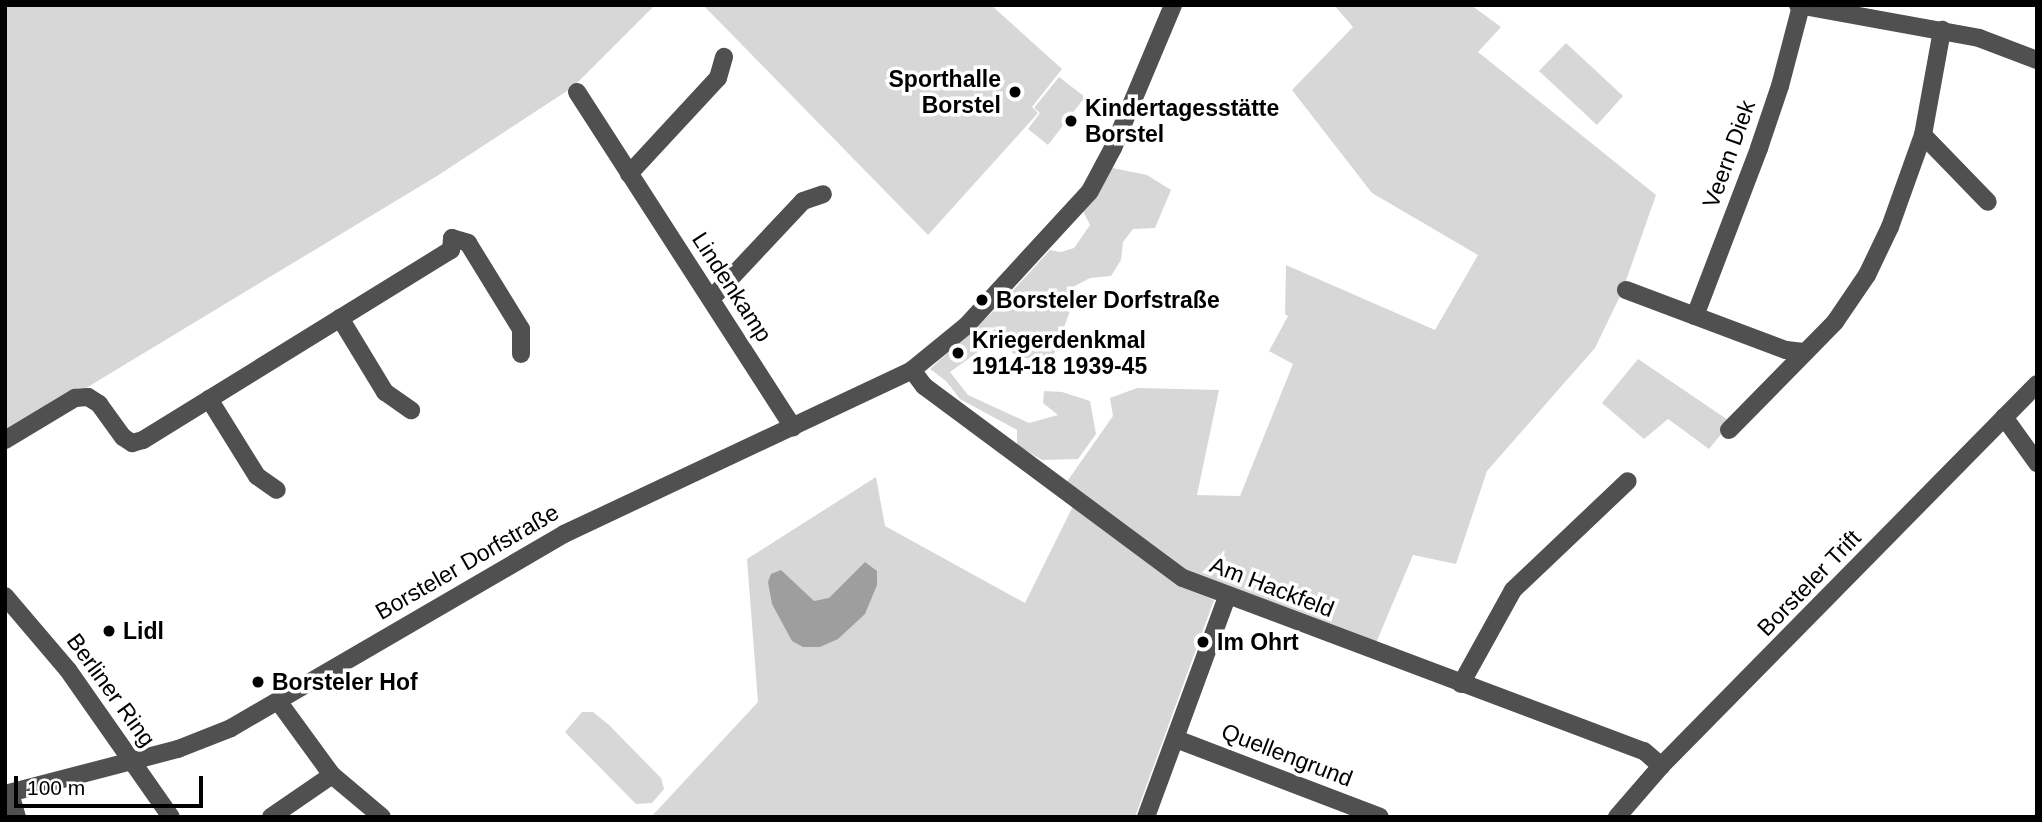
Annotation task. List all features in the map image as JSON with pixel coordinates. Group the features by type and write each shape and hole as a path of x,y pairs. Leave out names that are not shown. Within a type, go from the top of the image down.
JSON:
{"street":[{"name":"Borsteler Dorfstraße","path":"8,793 206,739 278,701 564,534 912,370 966,326 1090,191 1113,148 1173,5"},
{"path":"1799,6 1942,30 2016,49 2037,60"},
{"name":"Veern Diek","path":"1695,316 1780,86 1799,6"},
{"path":"1729,430 1835,322 1867,275 1890,227 1923,135 1942,30"},
{"path":"629,174 718,78 724,57"},
{"name":"Lindenkamp","path":"577,92 793,427"},
{"path":"1923,135 1988,202"},
{"path":"711,299 803,201 823,194"},
{"path":"5,440 75,398 88,397 99,404 123,437 132,443 143,440 451,250 452,238 468,243 521,329 521,354"},
{"path":"1626,290 1786,350 1804,352"},
{"path":"340,318 385,392 411,410"},
{"name":"Am Hackfeld","path":"912,370 924,386 1183,578 1227,597 1644,751 1661,766"},
{"name":"Borsteler Trift","path":"1617,817 1661,766 2037,384"},
{"path":"209,399 257,476 277,490"},
{"path":"2004,417 2037,463"},
{"path":"1461,684 1513,590 1628,481"},
{"name":"Berliner Ring","path":"5,596 68,670 171,817"},
{"path":"1146,817 1227,597"},
{"path":"278,701 331,775 382,817"},
{"name":"Quellengrund","path":"1176,739 1380,817"},
{"path":"271,817 331,775"},
{"path":"8,793 17,817"}],"shaded area":[{"path":"5,5 655,5 573,87 437,176 5,437"},
{"path":"703,5 991,5 1062,69 1032,107 1038,113 928,235"},
{"path":"1334,5 1471,5 1501,27 1478,52 1656,195 1622,292 1595,348 1487,471 1456,564 1413,555 1376,643 1190,573 1066,483 1113,416 1110,398 1137,388 1219,390 1197,495 1240,496 1293,364 1269,351 1288,316 1285,314 1286,265 1435,330 1478,255 1372,193 1292,90 1353,27"},
{"path":"1566,43 1623,96 1597,125 1539,71"},
{"path":"1059,77 1085,97 1048,145 1028,129 1040,113 1034,108"},
{"path":"1108,167 1147,175 1171,190 1155,228 1133,229 1123,242 1121,260 1111,276 1090,278 1073,287 1073,303 1054,354 1035,361 1012,353 1016,339 989,344 950,372 968,395 1029,423 1058,415 1043,403 1044,391 1062,392 1090,401 1096,434 1078,459 1042,460 1017,445 1017,430 960,399 946,381 930,369 998,307 1050,250 1061,252 1074,248 1090,225 1083,211"},
{"path":"1638,359 1731,422 1709,449 1668,419 1644,439 1602,403"},
{"path":"876,477 885,526 1025,603 1074,504 1185,586 1214,600 1135,817 651,817 758,702 747,559"},
{"path":"865,562 877,571 877,585 865,614 838,639 820,647 803,647 792,641 772,604 768,582 771,574 781,570 814,601 829,598"},
{"path":"582,712 593,712 609,725 661,778 664,789 652,803 636,804 565,732"}],"place":[{"name":"Sporthalle Borstel","path":"1015,92"},
{"name":"Kindertagesstätte Borstel","path":"1071,121"},
{"name":"Borsteler Dorfstraße","path":"982,300"},
{"name":"Kriegerdenkmal 1914-18 1939-45","path":"958,353"},
{"name":"Lidl","path":"109,631"},
{"name":"Im Ohrt","path":"1203,642"},
{"name":"Borsteler Hof","path":"258,682"}]}
